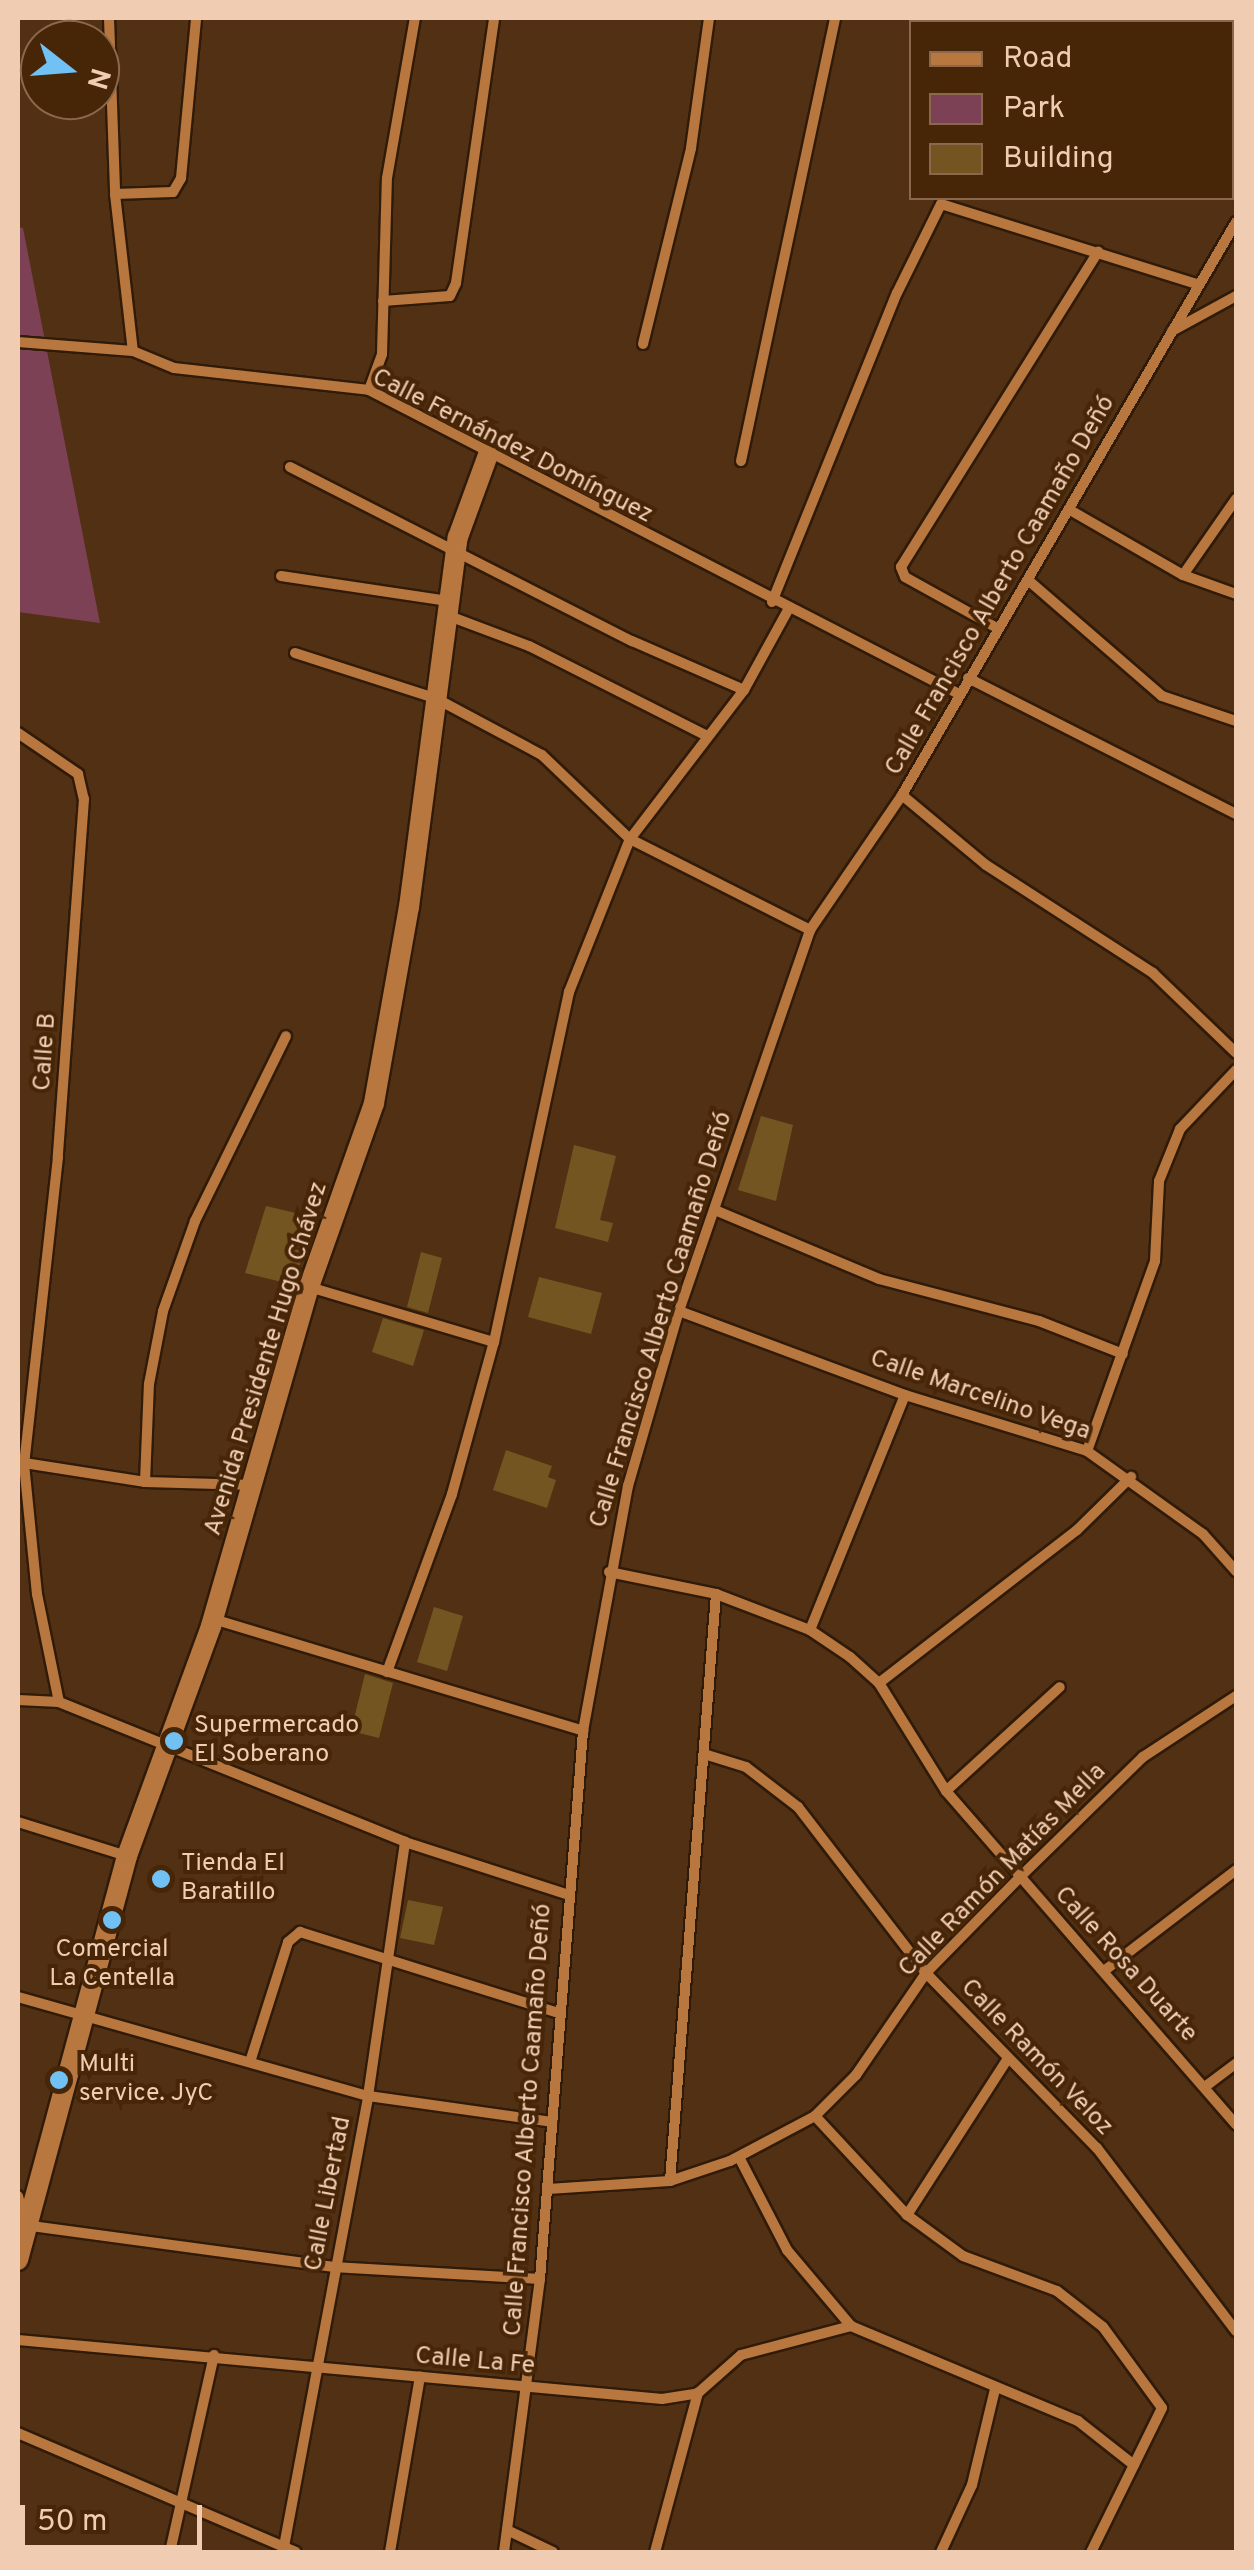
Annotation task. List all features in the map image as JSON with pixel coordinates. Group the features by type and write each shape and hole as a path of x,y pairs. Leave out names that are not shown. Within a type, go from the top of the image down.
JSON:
{"main road":[{"name":"Avenida Presidente Hugo Chávez","path":"18,2260 22,2225 127,1856 172,1744 213,1620 309,1288 374,1104 456,552 488,455"}],"street":[{"path":"109,18 115,194 133,351"},
{"path":"115,194 172,192 181,178 196,18"},
{"path":"369,390 382,354 387,178 415,18"},
{"path":"384,300 450,296 456,283 494,18"},
{"path":"643,344 691,148 709,18"},
{"path":"741,461 834,18"},
{"path":"772,602 933,211 950,202 1196,284"},
{"name":"Calle Francisco Alberto Caamaño Deñó","path":"504,2552 529,2386 540,2279 566,1894 582,1731 609,1572 680,1311 716,1210 759,1064 810,930 902,796 957,694 1070,510 1196,284 1236,222"},
{"path":"997,628 904,576 901,566 1098,252"},
{"path":"1171,332 1236,296"},
{"name":"Calle Fernández Domínguez","path":"18,342 133,351 174,368 369,390 772,602 957,694"},
{"path":"290,468 744,690"},
{"path":"1183,575 1236,498"},
{"path":"1070,510 1183,575 1236,594"},
{"path":"281,576 449,608 707,736"},
{"path":"1028,580 1162,696 1236,721"},
{"path":"387,1672 452,1494 494,1342 569,992 630,839 744,690 788,610"},
{"path":"295,654 437,699 542,755 630,839 810,930"},
{"path":"968,678 1236,814"},
{"name":"Calle B","path":"18,733 78,774 84,799 58,1157 21,1463 37,1594 59,1702"},
{"path":"902,796 986,864 1153,973 1236,1053"},
{"path":"145,1482 149,1384 163,1311 195,1221 286,1036"},
{"path":"1087,1451 1155,1260 1159,1181 1180,1129 1236,1070"},
{"path":"716,1210 879,1279 1039,1321 1123,1354"},
{"path":"309,1288 494,1342"},
{"name":"Calle Marcelino Vega","path":"680,1311 905,1395 1087,1451 1131,1477 1203,1534 1236,1571"},
{"path":"810,1630 905,1395"},
{"path":"21,1463 145,1482 255,1485"},
{"path":"878,1683 1077,1530 1131,1477"},
{"name":"Calle Rosa Duarte","path":"609,1572 716,1594 810,1630 878,1683 946,1791 1236,2125"},
{"path":"670,2181 716,1594"},
{"path":"213,1620 582,1731"},
{"path":"946,1791 1060,1687"},
{"name":"Calle Ramón Matías Mella","path":"548,2188 670,2181 739,2156 816,2116 856,2074 926,1973 1019,1878 1143,1757 1236,1696"},
{"path":"18,1700 59,1702 172,1744 405,1842 566,1894"},
{"name":"Calle Ramón Veloz","path":"704,1754 746,1767 798,1808 926,1973 1097,2148 1236,2331"},
{"path":"18,1822 127,1856"},
{"name":"Calle Libertad","path":"283,2550 368,2096 384,1958 405,1842"},
{"path":"1104,1971 1236,1870"},
{"path":"250,2062 291,1937 300,1932 560,2013"},
{"path":"18,1997 368,2096 552,2122"},
{"path":"907,2215 1007,2060"},
{"path":"1206,2086 1236,2062"},
{"path":"816,2116 907,2215 963,2256 1057,2291 1103,2327 1162,2408 1091,2552"},
{"path":"739,2156 787,2250 851,2326 1078,2422 1134,2465"},
{"path":"18,2196 22,2225 334,2267 540,2279"},
{"path":"655,2552 698,2393 741,2355 851,2326"},
{"name":"Calle La Fe","path":"18,2340 662,2399 698,2393"},
{"path":"170,2552 214,2355"},
{"path":"390,2552 420,2377"},
{"path":"941,2552 972,2485 994,2389"},
{"path":"18,2433 181,2501 283,2550 296,2552"},
{"path":"508,2530 554,2552"}],"green space":[{"path":"18,227 23,228 100,623 18,612"}],"building":[{"path":"761,1116 793,1125 776,1201 738,1190"},
{"path":"574,1145 616,1156 600,1220 613,1223 608,1242 555,1228"},
{"path":"266,1206 313,1217 294,1285 245,1273"},
{"path":"421,1252 442,1258 428,1313 407,1307"},
{"path":"539,1277 602,1293 591,1334 528,1317"},
{"path":"383,1318 424,1330 413,1366 372,1352"},
{"path":"506,1450 552,1466 548,1477 556,1480 547,1508 493,1490"},
{"path":"434,1607 463,1616 447,1671 417,1662"},
{"path":"365,1674 393,1683 379,1738 351,1731"},
{"path":"408,1900 443,1907 434,1945 400,1938"}],"place":[{"name":"Supermercado El Soberano","path":"174,1741"},
{"name":"Tienda El Baratillo","path":"161,1879"},
{"name":"Comercial La Centella","path":"112,1920"},
{"name":"Multi service. JyC","path":"59,2080"}]}
